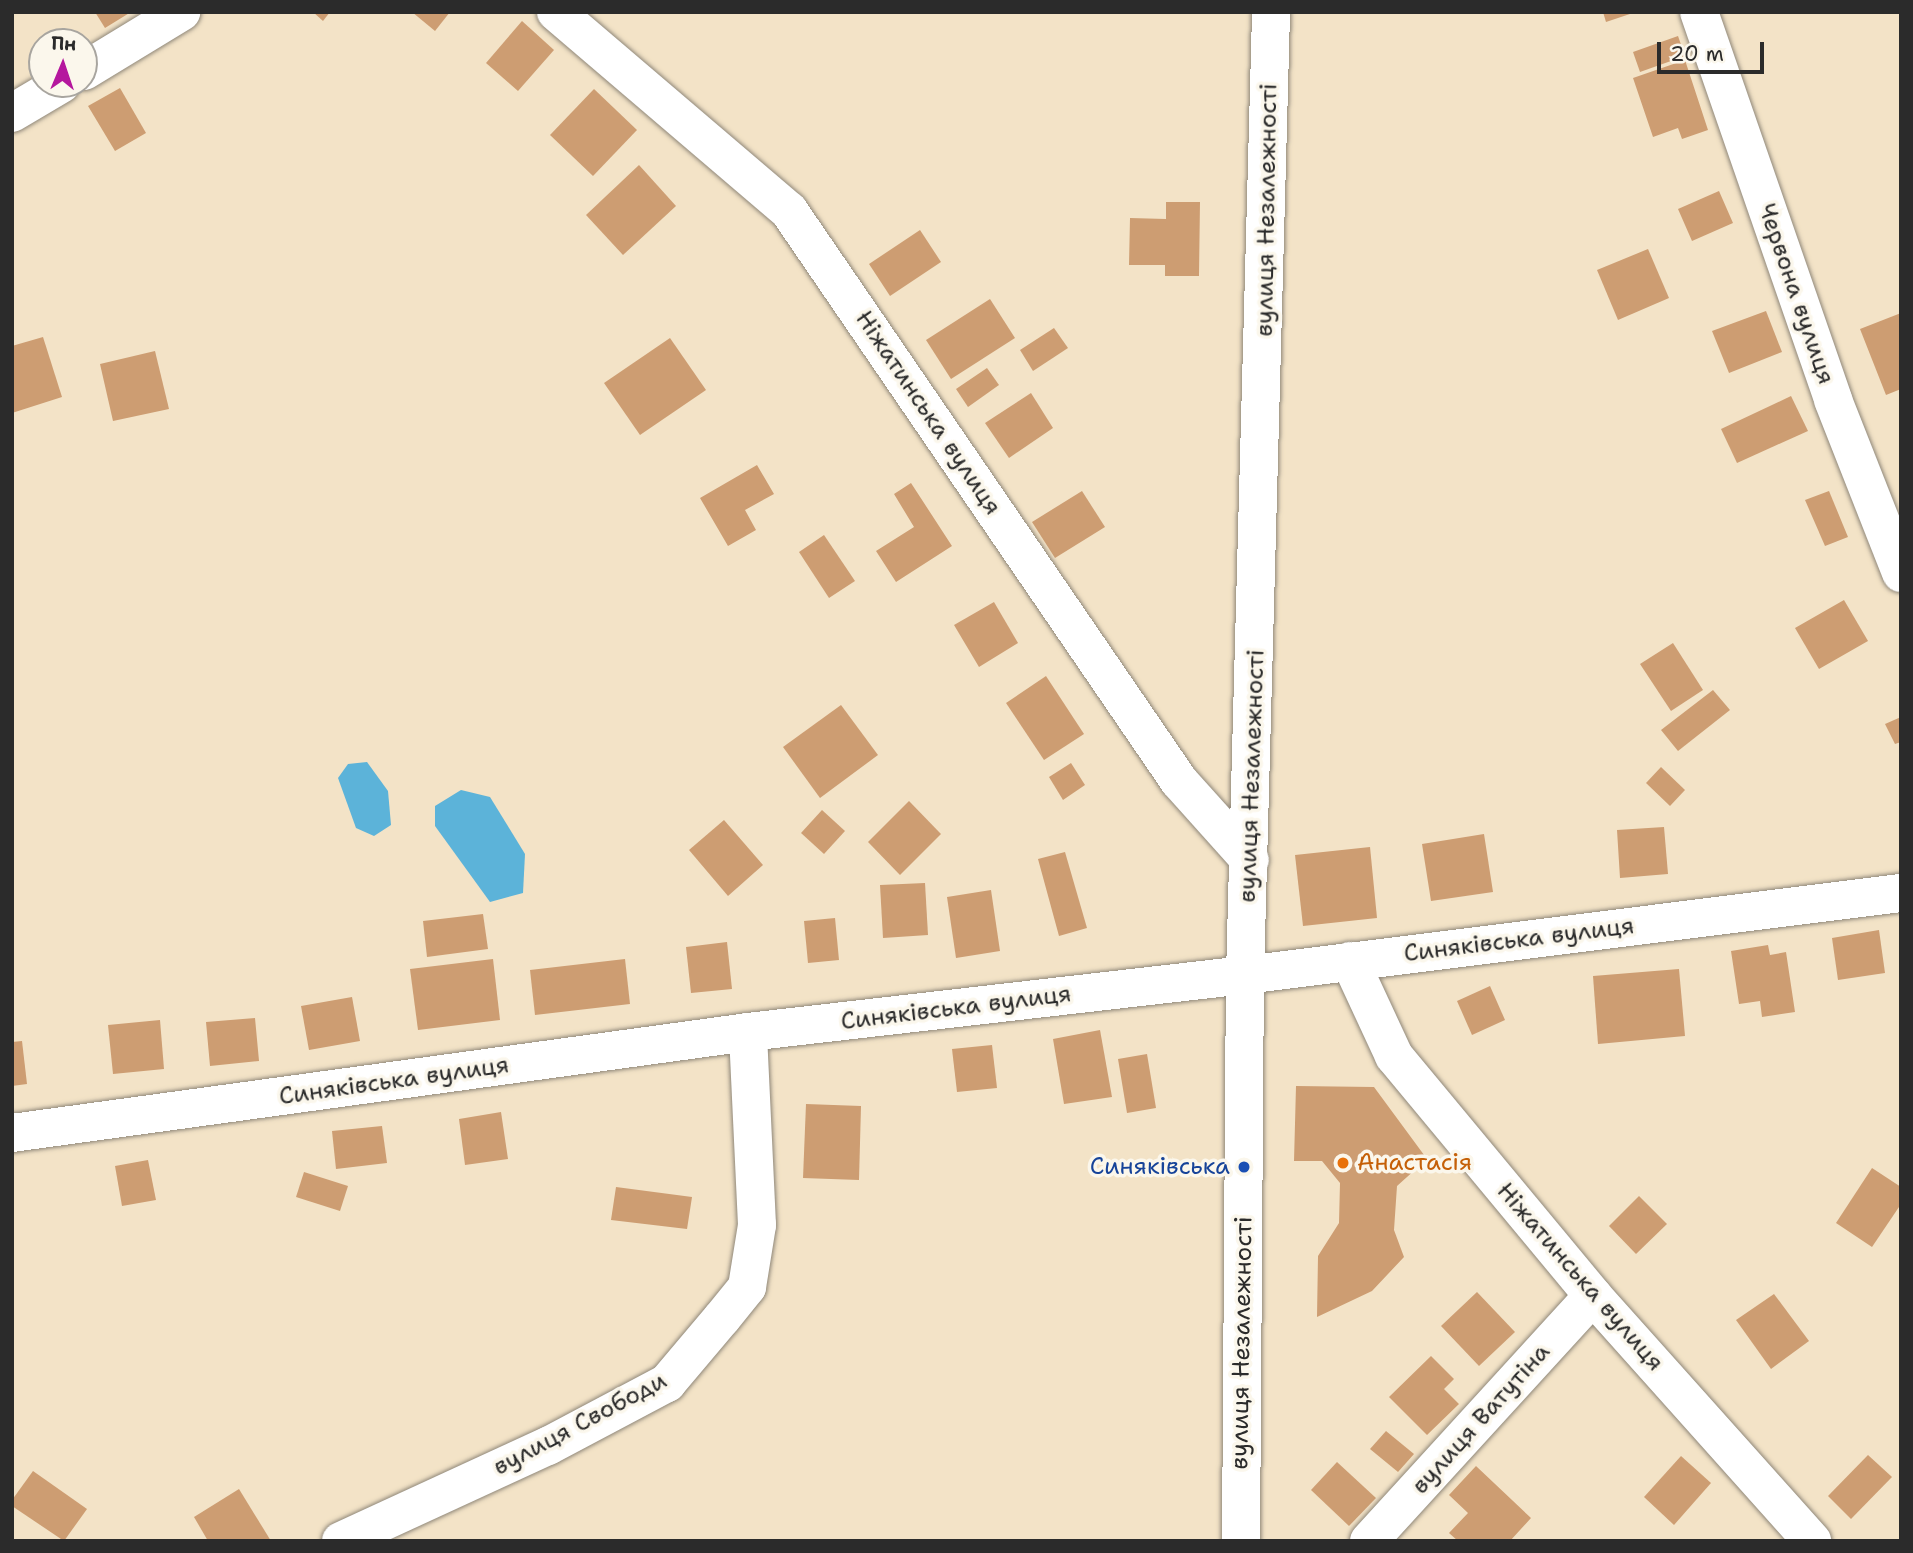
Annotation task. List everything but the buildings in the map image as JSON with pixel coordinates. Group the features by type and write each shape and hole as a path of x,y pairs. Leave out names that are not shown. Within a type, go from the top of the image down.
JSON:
{"street":[{"path":"98,62 181,12"},
{"name":"Ніжатинська вулиця","path":"556,12 789,211 1180,781 1250,860"},
{"name":"вулиця Незалежності","path":"1241,1541 1245,975 1271,12"},
{"name":"Червона вулиця","path":"1699,12 1833,400 1901,573"},
{"path":"12,113 37,98"},
{"name":"Синяківська вулиця","path":"12,1133 748,1032 1245,975 1901,893"},
{"name":"Ніжатинська вулиця","path":"1350,961 1394,1056 1593,1296 1812,1541"},
{"name":"вулиця Свободи","path":"341,1541 548,1446 667,1383 747,1287 757,1225 748,1032"},
{"name":"вулиця Ватутіна","path":"1369,1541 1593,1296"}],"water":[{"path":"367,762 388,791 391,825 374,836 356,828 338,778 348,764"},
{"path":"461,790 490,797 525,854 523,893 490,902 435,826 435,806"}],"place":[{"name":"Анастасія","path":"1343,1163"},
{"name":"Синяківська","path":"1244,1167"}]}
